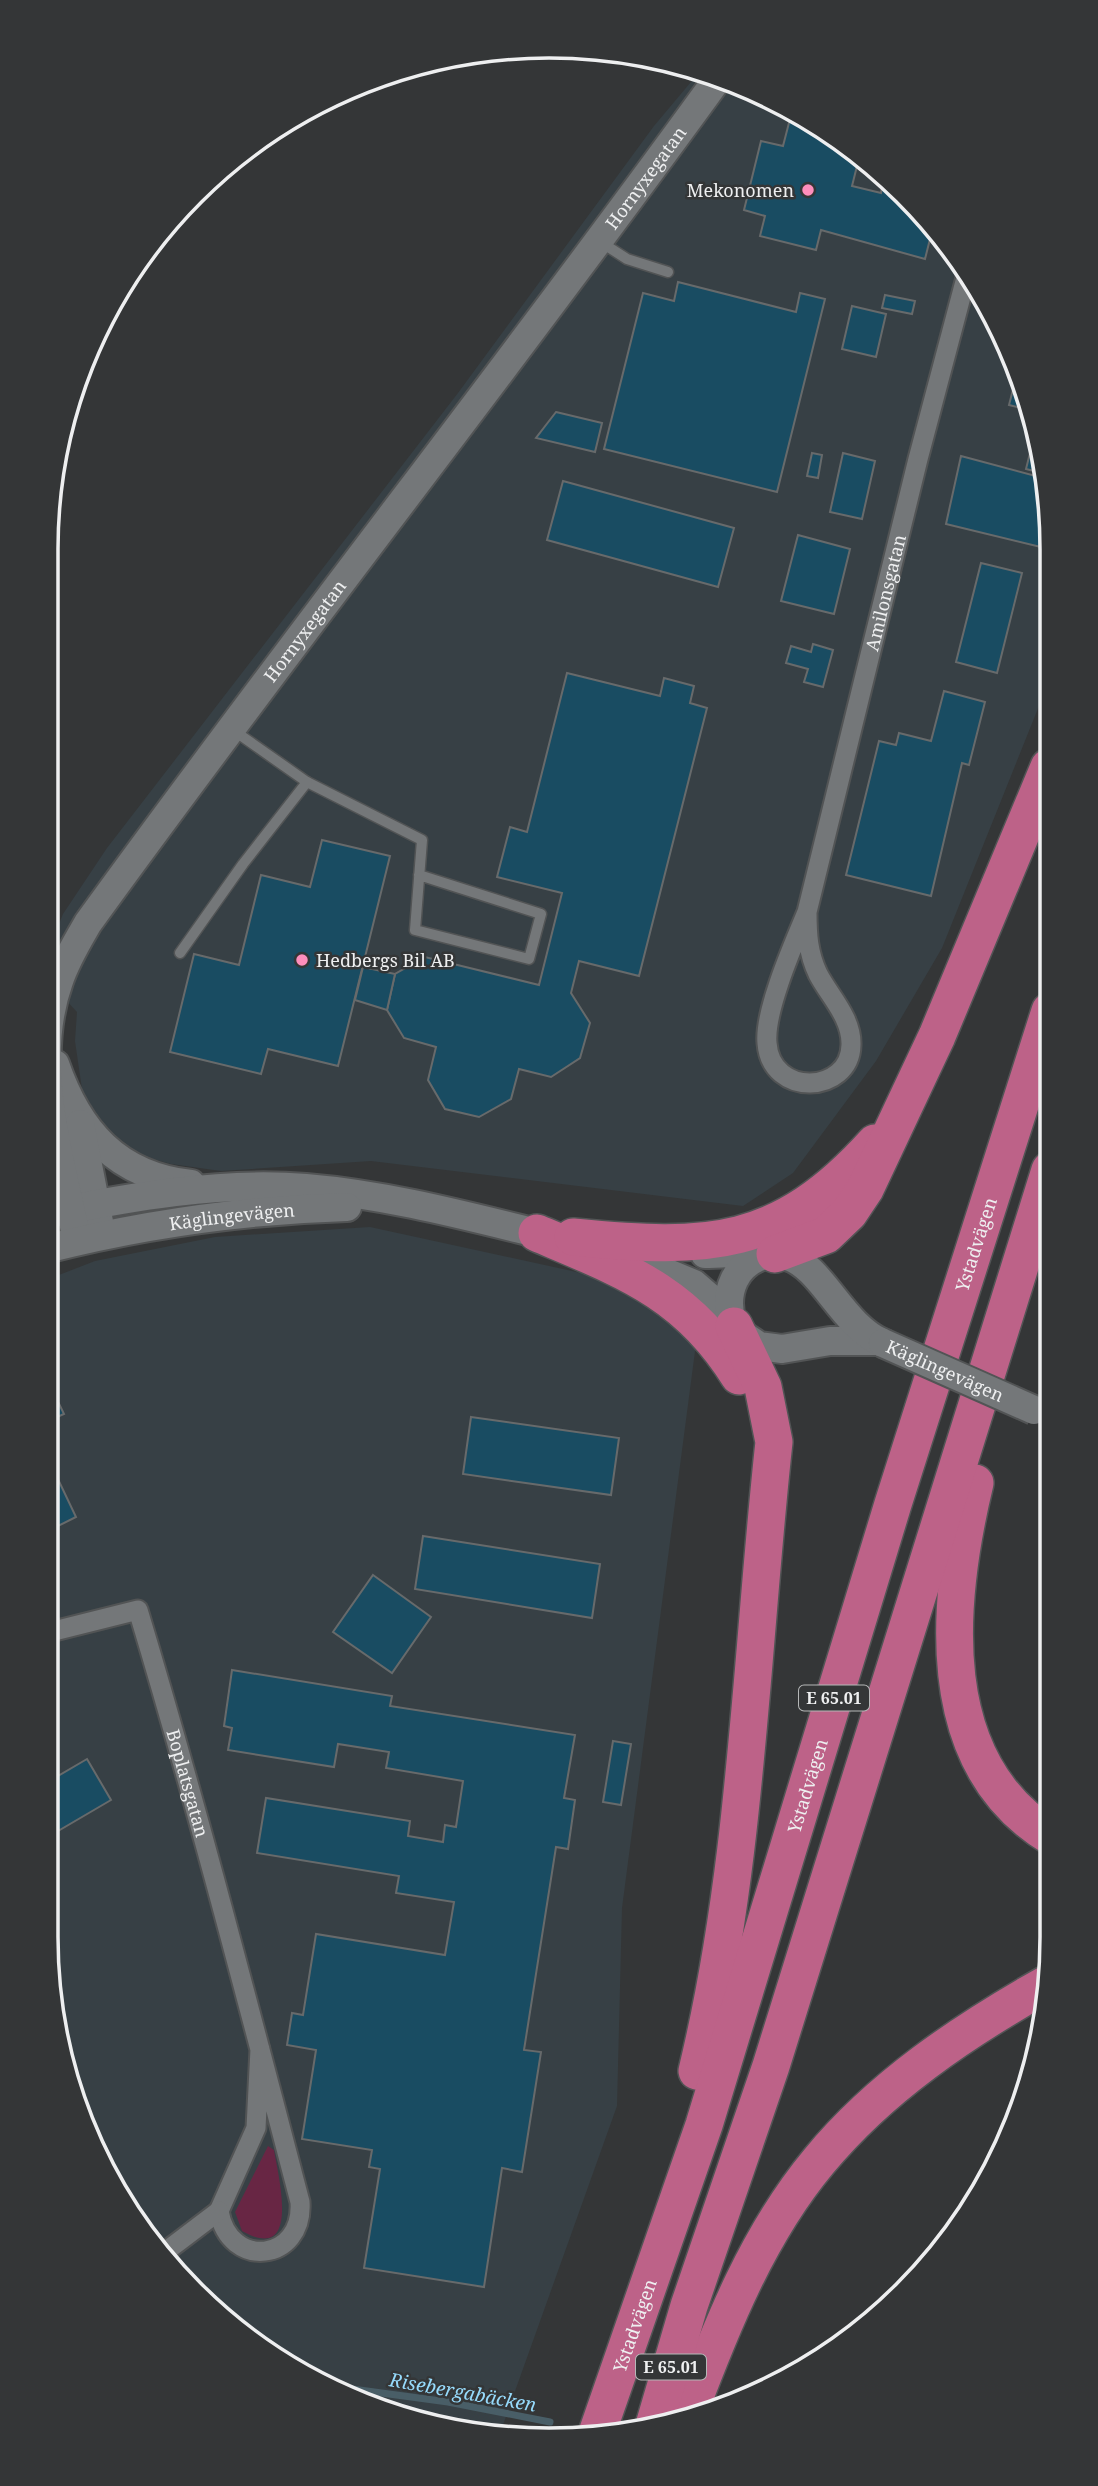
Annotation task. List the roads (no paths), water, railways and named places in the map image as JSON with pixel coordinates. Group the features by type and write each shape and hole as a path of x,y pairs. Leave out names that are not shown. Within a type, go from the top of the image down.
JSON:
{"highway":[{"path":"773,1254 819,1239 840,1223 865,1189 937,1036 1040,789"},
{"name":"Ystadvägen","path":"599,2425 704,2125 893,1504 1040,1042"},
{"path":"537,1233 664,1243 698,1242 750,1233 788,1217 816,1200 848,1173 897,1119"},
{"name":"E 65.01","path":"657,2416 689,2306 771,2066 1040,1204"},
{"path":"1039,1207 1034,1269 967,1518 955,1593 953,1651 960,1698 970,1737 1011,1807 1040,1829"},
{"path":"537,1233 609,1263 666,1295 716,1342 744,1385 759,1429 765,1531"},
{"path":"613,2383 624,2314 692,2090 718,1975 741,1798 774,1442 763,1387 733,1324"},
{"path":"691,2407 714,2345 751,2267 818,2162 895,2084 966,2033 1037,1990"}],"street":[{"name":"Hornyxegatan","path":"58,985 88,923 230,728 599,241 712,86"},
{"name":"Amilonsgatan","path":"807,912 810,954 848,1025 851,1048 849,1059 835,1075 802,1084 784,1077 778,1070 769,1054 767,1035 784,965 807,912 964,287"},
{"path":"58,1068 64,1089 78,1114 96,1140 113,1157 134,1168 177,1182 232,1188"},
{"name":"Hornyxegatan","path":"71,1209 78,1114"},
{"name":"Hornyxegatan","path":"58,1142 71,1209 89,1238"},
{"name":"Käglingevägen","path":"71,1209 232,1188 303,1188 371,1196 617,1252 694,1284 709,1295 749,1341 769,1348 830,1341 881,1342"},
{"name":"Käglingevägen","path":"58,1246 89,1238 306,1208 420,1206"},
{"name":"Käglingevägen","path":"617,1252 773,1254 803,1263 845,1314 881,1342 1040,1413"},
{"path":"733,1324 729,1300 733,1281 752,1260 773,1254"},
{"name":"Boplatsgatan","path":"58,1630 138,1610 173,1723 260,2049 300,2202 299,2228 283,2244 272,2249 247,2250 227,2236 219,2211 256,2128 260,2049"},
{"path":"169,2248 219,2211"}],"lane":[{"path":"599,241 627,259 668,272"},
{"path":"230,728 307,782 422,840 419,874 415,930 529,959 541,914 419,874"},
{"path":"180,953 243,864 307,782"}],"waterway":[{"name":"Risebergabäcken","path":"358,2390 448,2402 550,2422"}],"place":[{"name":"Mekonomen","path":"808,190"},
{"name":"Hedbergs Bil AB","path":"302,960"}]}
